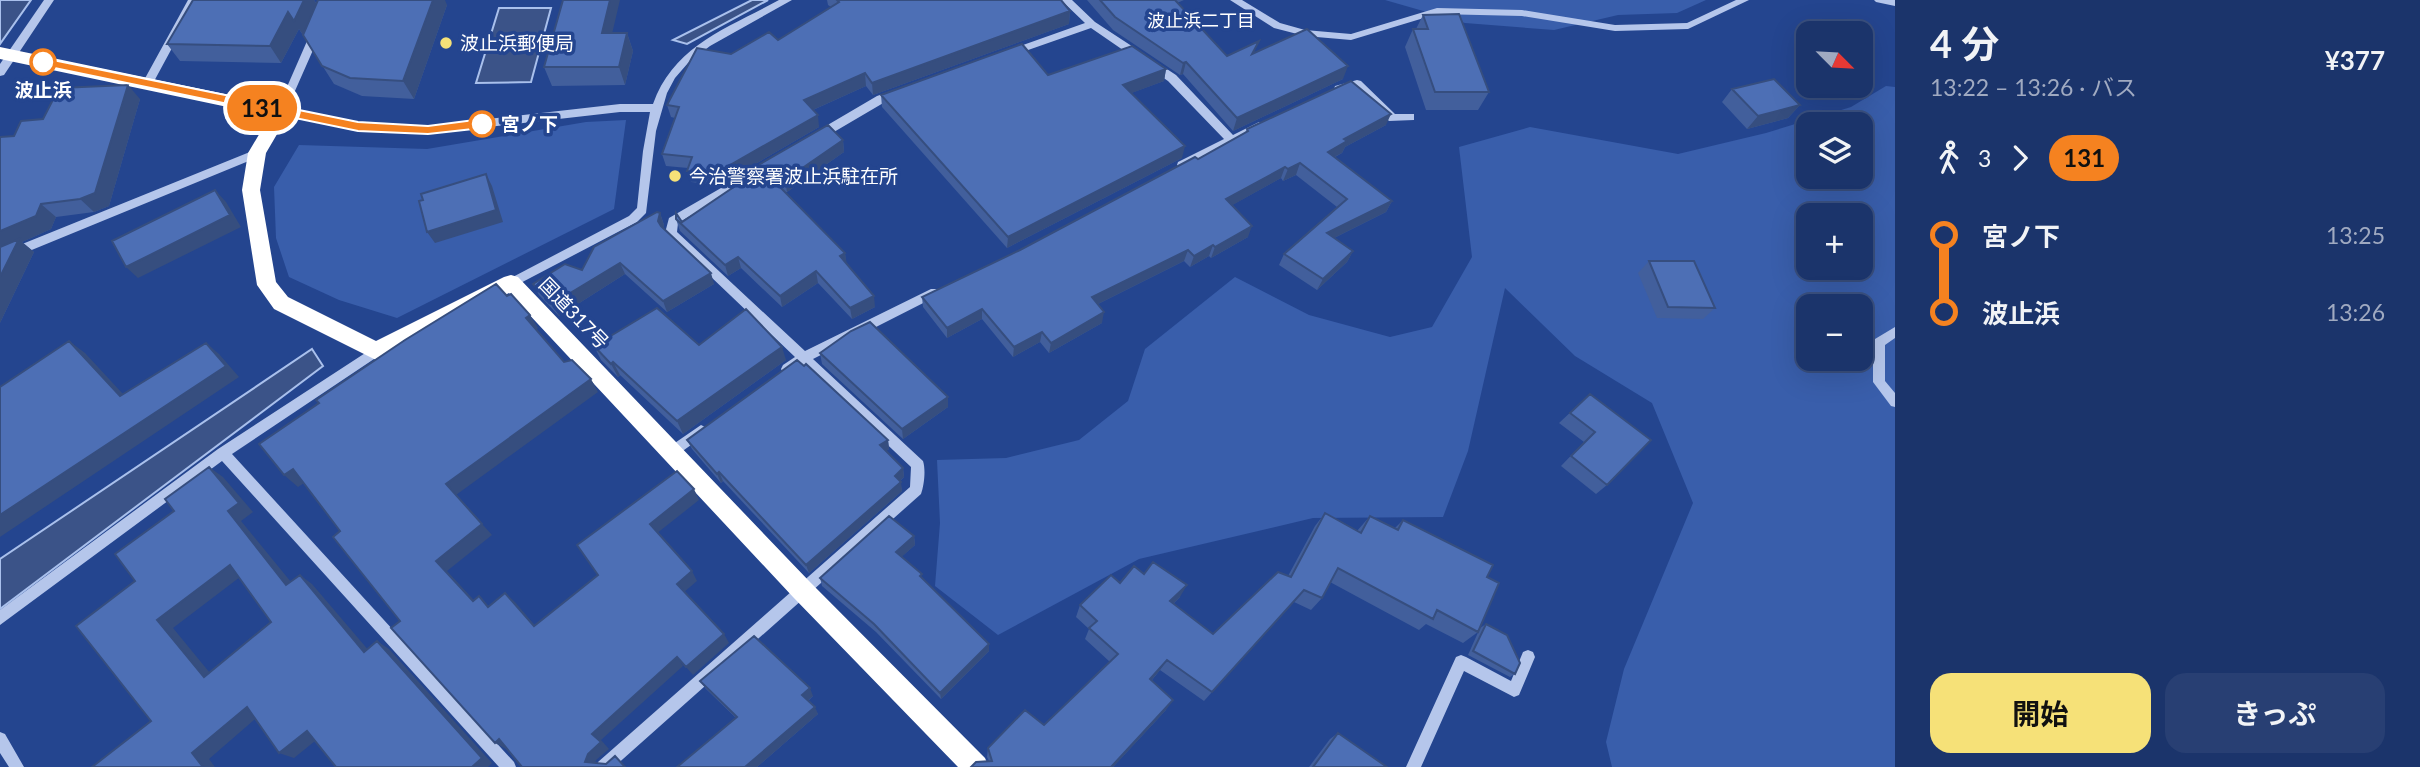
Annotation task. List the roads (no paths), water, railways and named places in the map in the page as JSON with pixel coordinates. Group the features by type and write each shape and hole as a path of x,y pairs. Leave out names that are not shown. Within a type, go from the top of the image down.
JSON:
{"highway":[{"path":"6,55 148,82 281,112 257,153 251,190 267,285 281,303 376,351"},
{"name":"国道317号","path":"376,351 511,283 801,589 976,767"}],"street":[{"path":"0,72 6,55 49,0"},
{"path":"148,82 193,0"},
{"path":"603,767 916,490 918,464 671,233 657,215 656,108 665,87 682,63 696,51 787,0"},
{"path":"1066,0 1092,24 1172,79 1231,139"},
{"path":"1235,0 1278,26 1305,33 1351,37 1437,11 1522,13 1615,28 1688,26 1744,0"},
{"path":"1879,0 1895,3"},
{"path":"993,59 1092,24"},
{"path":"319,25 281,112 358,126 428,130 620,108 656,108"},
{"path":"1325,96 1357,84 1393,118 1410,117"},
{"path":"811,139 881,99 905,90"},
{"path":"1171,172 1266,123"},
{"path":"0,258 257,153"},
{"path":"511,283 633,219 657,215 765,167"},
{"path":"781,373 803,358 944,288"},
{"path":"1895,332 1879,343 1879,382 1895,402"},
{"path":"0,618 222,453 376,351"},
{"path":"673,451 716,420"},
{"path":"222,453 509,767"},
{"path":"1413,767 1461,662 1514,690 1528,657"},
{"path":"0,739 17,767"}],"place":[{"name":"波止浜郵便局","path":"446,43"},
{"name":"波止浜","path":"43,62"},
{"name":"宮ノ下","path":"482,124"},
{"name":"今治警察署波止浜駐在所","path":"675,176"}],"district":[{"name":"波止浜二丁目","path":"1201,21"}]}
